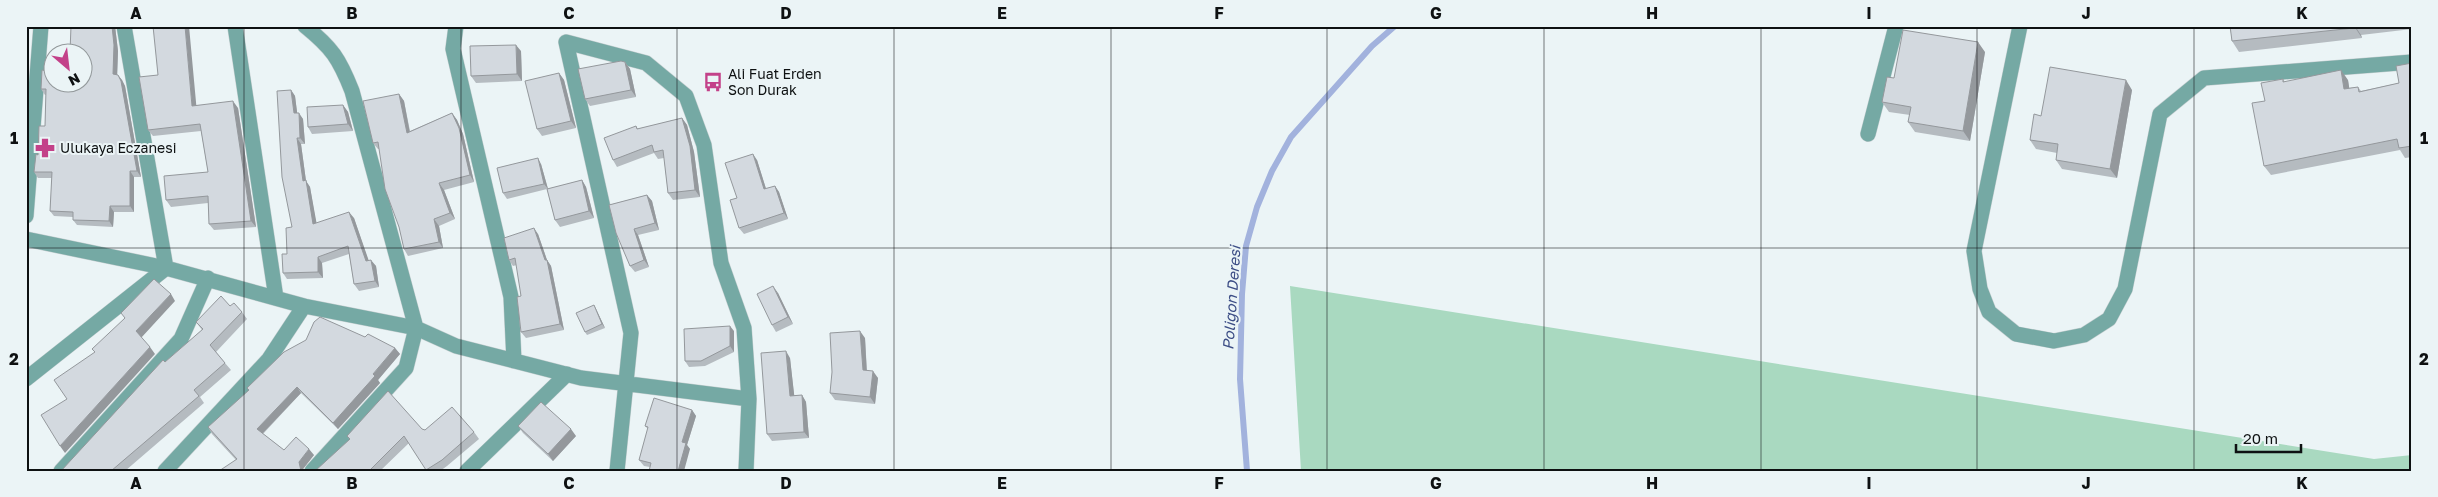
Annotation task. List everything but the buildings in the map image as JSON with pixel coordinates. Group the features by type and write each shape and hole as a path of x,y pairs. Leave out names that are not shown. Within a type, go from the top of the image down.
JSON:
{"street":[{"path":"26,216 31,65 41,26"},
{"path":"124,26 166,268"},
{"path":"235,26 276,298"},
{"path":"305,26 327,44 342,63 352,91 416,328 406,368 312,471"},
{"path":"456,26 454,49 511,297 514,361"},
{"path":"1868,134 1896,26"},
{"path":"2020,26 1974,251 1980,289 1989,312 2016,334 2054,341 2084,335 2109,320 2125,289 2160,114 2178,98 2204,78 2412,62"},
{"path":"607,471 617,465 631,333 566,42 646,63 686,96 704,145 721,263 744,328 749,399 746,471"},
{"path":"26,239 208,278 304,306 416,328 456,346 566,374 749,399"},
{"path":"26,379 166,268"},
{"path":"61,471 181,340 208,278"},
{"path":"165,471 269,359 304,306"},
{"path":"467,471 566,374"}],"green space":[{"path":"1290,286 2374,459 2412,455 2412,471 1301,471"}],"waterway":[{"name":"Poligon Deresi","path":"1247,471 1240,379 1242,294 1246,246 1257,207 1272,171 1291,137 1372,46 1395,26"}],"place":[{"name":"Ali Fuat Erden Son Durak","path":"713,82"},
{"name":"Ulukaya Eczanesi","path":"45,148"}]}
